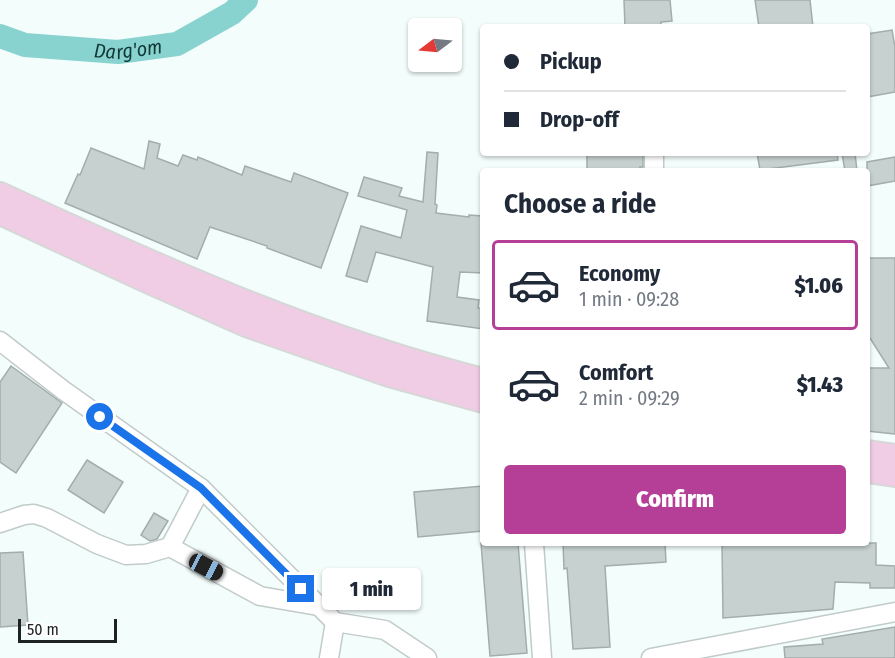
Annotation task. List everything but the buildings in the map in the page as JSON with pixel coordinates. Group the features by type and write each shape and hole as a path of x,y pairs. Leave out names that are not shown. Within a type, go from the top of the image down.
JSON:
{"main road":[{"path":"0,194 135,256 266,309 345,339 480,379"},
{"path":"0,213 246,325 389,375 480,400"},
{"path":"870,452 895,456"},
{"path":"870,472 895,476"}],"street":[{"path":"0,341 63,390 201,488 335,622 385,630 428,658"},
{"path":"0,523 34,514 126,555 146,555 170,547 201,488"},
{"path":"534,546 542,658"},
{"path":"170,547 260,596 318,606"},
{"path":"651,658 895,612"},
{"path":"329,658 335,622"}],"waterway":[{"name":"Darg'om","path":"0,36 25,45 118,52 177,44 232,13 246,0"}],"route":[{"path":"100,417 201,488 301,589"}]}
